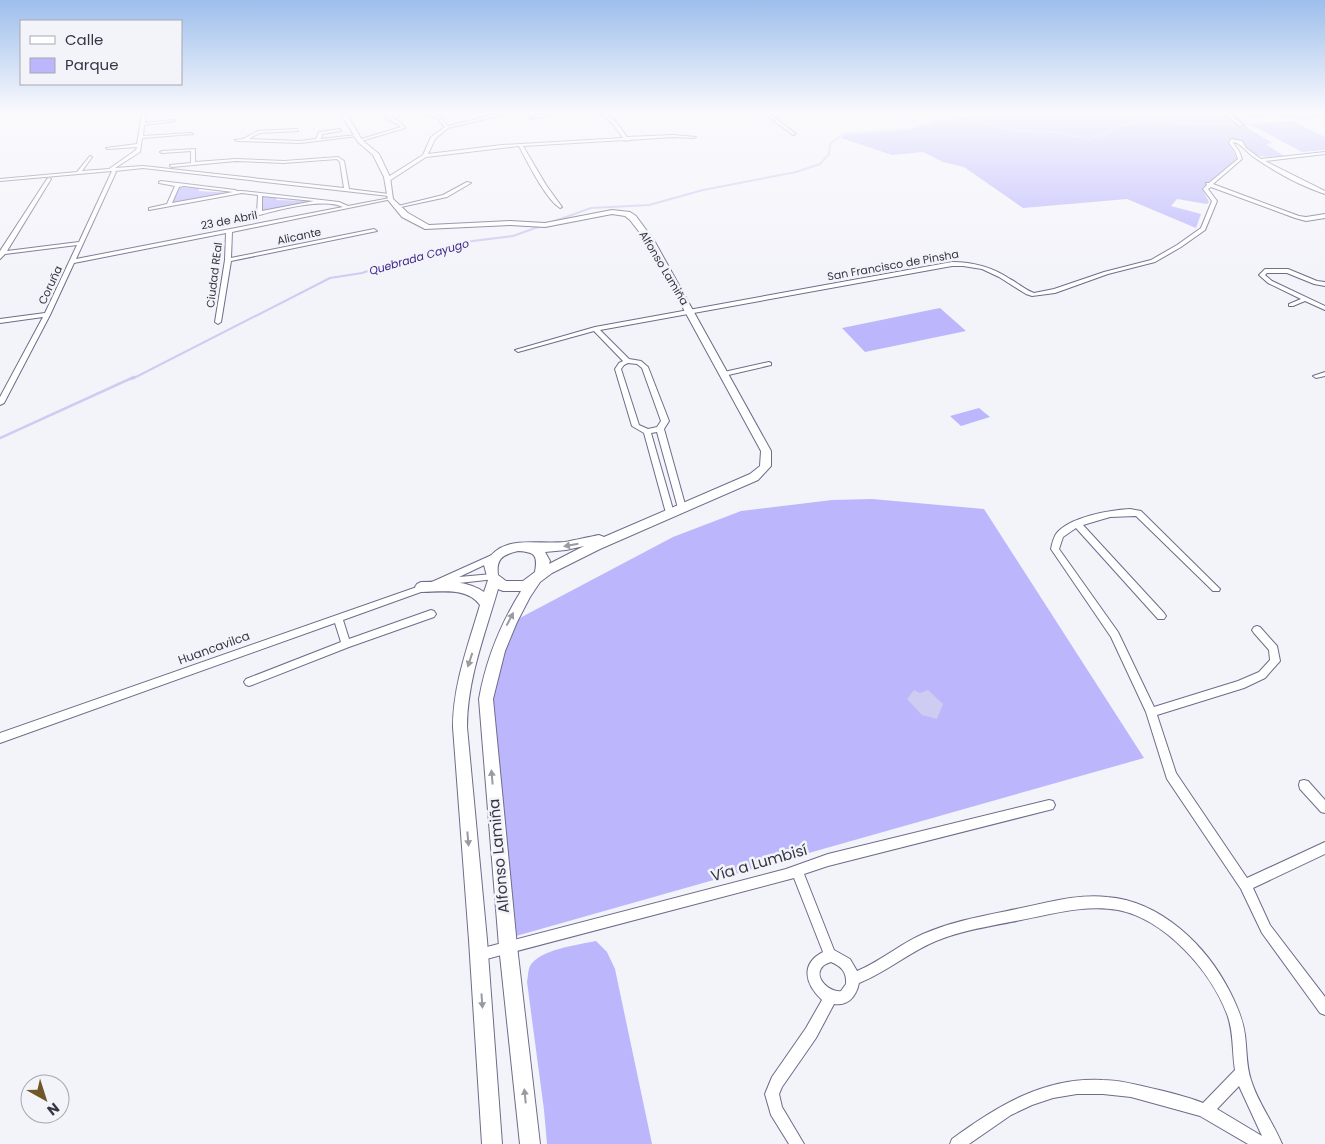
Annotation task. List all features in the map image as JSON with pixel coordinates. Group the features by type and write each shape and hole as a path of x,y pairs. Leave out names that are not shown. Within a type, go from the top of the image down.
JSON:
{"street":[{"path":"78,173 82,167"},
{"path":"111,171 116,167"},
{"path":"343,167 347,190"},
{"path":"0,180 148,168 347,190 390,197 387,180 382,167"},
{"path":"387,180 407,167"},
{"path":"535,167 544,182 546,191 560,207"},
{"path":"1208,184 1230,167"},
{"path":"1275,167 1325,193"},
{"name":"Coruña","path":"0,403 47,315 81,243 111,171"},
{"path":"1,255 49,179"},
{"path":"161,182 178,184 180,186 341,202 346,207"},
{"path":"396,206 445,196 469,183"},
{"path":"169,206 178,184"},
{"path":"1208,184 1251,198 1297,217 1306,219 1325,216"},
{"name":"San Francisco de Pinsha","path":"518,350 595,329 952,264 969,263 988,269 1034,295 1055,291 1106,273 1148,262 1179,246 1203,229 1215,201 1204,189 1208,184"},
{"path":"151,209 242,192"},
{"path":"259,214 260,194"},
{"name":"Alfonso Lamiña","path":"390,197 405,215 428,227 510,224 541,225 605,212 627,214 633,218 651,242 691,313 766,451 768,459 762,472 754,477 596,546 539,576 525,595 504,633 490,672 486,699 508,946 530,1144"},
{"name":"23 de Abril","path":"72,262 390,197"},
{"path":"244,217 323,201"},
{"path":"332,202 338,208"},
{"name":"Ciudad REal","path":"218,322 228,260 229,231"},
{"name":"Alicante","path":"228,260 374,231"},
{"path":"1,255 81,243"},
{"path":"962,256 969,263"},
{"path":"1325,284 1316,283 1288,271 1265,271 1262,275 1270,282 1325,308"},
{"path":"1291,306 1306,299"},
{"path":"0,321 47,315"},
{"path":"595,329 628,361"},
{"path":"628,361 639,362 645,368 665,421 660,429 647,432 636,426 618,369 621,364 628,361"},
{"path":"724,374 769,364"},
{"path":"1316,376 1325,374"},
{"path":"660,429 682,508"},
{"path":"647,432 670,514"},
{"path":"1216,589 1138,513 1128,510 1116,512 1077,524 1058,538 1055,549 1115,635 1150,712 1170,775 1245,885 1266,929 1325,1008"},
{"name":"Alfonso Lamiña","path":"531,548 550,548 585,542 651,522"},
{"path":"1077,524 1161,616"},
{"path":"492,1144 479,955 467,821 460,704 465,675 487,605 493,579 490,567 494,557 511,547 531,548 539,552 543,559 544,566 539,576 526,584 515,587 503,586 493,579"},
{"name":"Huancavilca","path":"437,583 494,557"},
{"name":"Huancavilca","path":"0,738 421,587 437,583 493,579"},
{"path":"421,587 458,588 474,592 482,596 487,605"},
{"path":"249,682 346,644 431,614"},
{"path":"338,617 346,644"},
{"path":"1150,712 1240,685 1262,675 1275,661 1274,649 1257,630"},
{"path":"1304,785 1325,808"},
{"name":"Vía a Lumbisí","path":"479,955 797,871 828,860 1049,805"},
{"path":"1245,885 1325,848"},
{"path":"797,871 830,955"},
{"path":"853,979 868,974 924,940 958,926 1078,903 1120,904 1153,916 1177,933 1201,960 1220,988 1233,1012 1240,1037 1242,1073 1275,1144"},
{"path":"830,955 838,957 846,962 851,970 853,979 850,991 841,998 830,998 821,992 816,984 814,973 816,964 822,958 830,955"},
{"path":"797,1144 776,1110 772,1094 777,1082 812,1033 830,998"},
{"path":"1205,1111 1242,1073"},
{"path":"957,1144 981,1125 1025,1100 1066,1087 1103,1086 1148,1094 1205,1111 1262,1144"}],"green space":[{"path":"965,167 1227,167 1202,188 1209,202 1207,204 1177,199 1171,206 1201,214 1196,228 1127,199 1023,208"},
{"path":"175,187 199,188 199,191 232,193 170,205"},
{"path":"262,196 278,197 276,200 311,201 262,212"},
{"path":"940,308 966,331 865,352 842,328"},
{"path":"979,408 990,417 961,426 950,416"},
{"path":"872,499 984,509 1144,758 516,936 508,946 486,699 516,620 673,537 741,511 832,500"},
{"path":"596,941 607,952 615,969 652,1144 547,1144 527,982 529,969 535,960 542,955 570,946"}],"water":[{"path":"914,690 920,693 928,690 943,704 937,719 922,715 907,699"}],"waterway":[{"name":"Quebrada Cayugo","path":"132,379 330,278 362,273 399,260 465,242 513,236 591,208 649,205 703,190 796,172 810,167"},
{"name":"Quebrada Cayugo","path":"0,438 134,377"}]}
